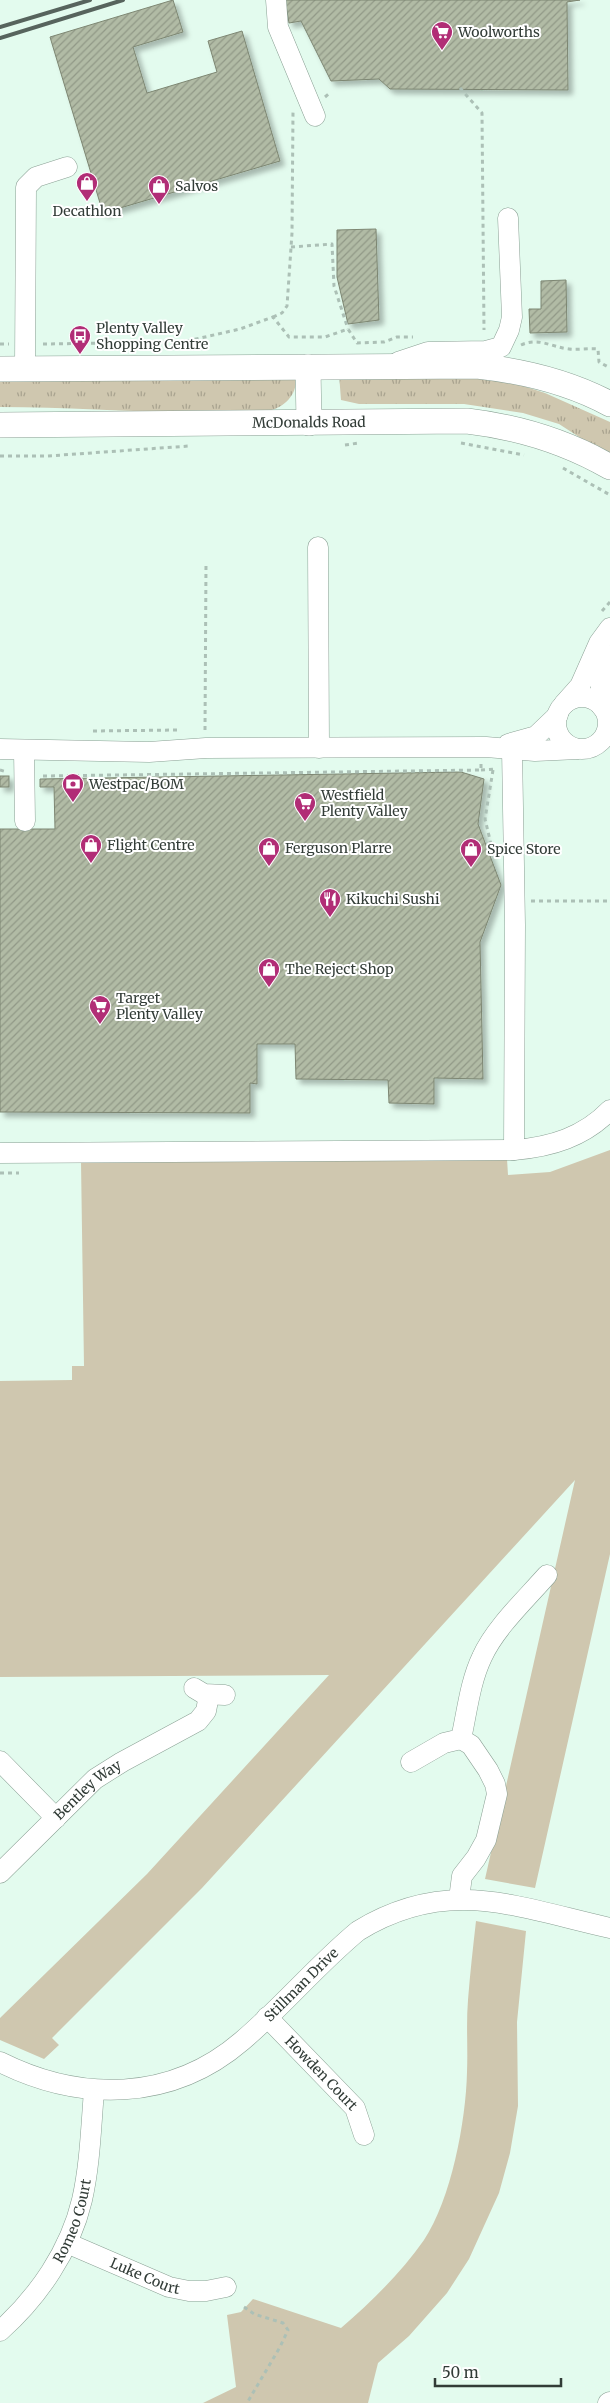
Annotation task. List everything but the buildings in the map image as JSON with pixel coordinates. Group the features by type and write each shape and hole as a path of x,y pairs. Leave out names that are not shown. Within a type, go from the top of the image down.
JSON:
{"main road":[{"path":"0,369 447,365 506,369 567,386 593,395 610,404"},
{"path":"308,367 309,423"},
{"name":"McDonalds Road","path":"0,425 450,421 494,424 552,439 573,447 610,467"}],"street":[{"path":"276,0 278,27 313,111"},
{"path":"25,369 26,187 36,177 67,167"},
{"path":"386,366 428,352 486,351 501,347 512,317 508,218"},
{"path":"318,547 319,748"},
{"path":"483,747 532,738 540,734 580,686 599,643 605,621"},
{"path":"607,714 594,700 583,698 572,700 560,710 558,734 566,744 580,749 598,745 605,737 608,726 607,714 601,681 604,666 610,655"},
{"path":"0,749 149,752 206,748 483,747 580,749 610,753"},
{"path":"512,749 514,1150"},
{"path":"24,750 25,821"},
{"path":"0,1154 514,1150 548,1146 563,1141 591,1125 610,1110"},
{"path":"461,1739 476,1671 483,1654 496,1635 547,1575"},
{"name":"Bentley Way","path":"0,1873 107,1770 190,1726 203,1716 208,1705 209,1693"},
{"path":"411,1762 444,1743 461,1739 471,1745 495,1784 496,1794 486,1840 476,1858 462,1876 459,1899"},
{"path":"0,1761 56,1818"},
{"name":"Stillman Drive","path":"0,2062 45,2081 94,2091 144,2087 190,2074 219,2058 242,2042 344,1943 370,1924 398,1910 418,1904 459,1899 483,1900 610,1928"},
{"name":"Howden Court","path":"268,2017 355,2108 364,2135"},
{"name":"Romeo Court","path":"0,2331 47,2278 67,2243 82,2202 86,2179 94,2091"},
{"name":"Luke Court","path":"67,2243 169,2287 206,2292 226,2287"}],"path":[{"path":"460,88 482,113 484,330 481,337"},
{"path":"0,344 183,342 240,329 282,313 287,306 291,246 293,112 313,111 332,92"},
{"path":"291,246 332,244 334,286 348,329 357,343 384,342 397,337 416,337"},
{"path":"273,317 289,337 325,337 348,329"},
{"path":"484,330 491,331 520,346 530,341 547,342 565,348 598,349 599,362 610,368"},
{"path":"452,441 528,456"},
{"path":"338,444 355,445 364,442"},
{"path":"0,456 48,456 193,446"},
{"path":"554,465 593,484 610,495"},
{"path":"206,563 206,775"},
{"path":"605,621 610,602"},
{"path":"0,770 24,776 481,770 483,747"},
{"path":"493,769 485,819 496,863"},
{"path":"514,901 610,901"},
{"path":"244,2306 254,2314 283,2324 288,2330 247,2403"}],"green space":[{"path":"451,373 520,385 545,393 610,422 610,457 559,424 523,413 464,404 359,404 341,400 339,374"},
{"path":"0,377 295,377 296,383 295,389 288,400 273,410 245,413 154,412 0,407"},
{"path":"610,1150 610,1554 535,1888 485,1879 575,1480 202,1888 52,2038 59,2045 44,2059 0,2040 0,2018 147,1874 329,1675 0,1677 0,1381 72,1380 72,1366 84,1366 81,1162 507,1159 508,1175 550,1172"},
{"path":"476,1921 526,1931 517,2022 518,2106 510,2153 499,2193 469,2259 447,2293 409,2336 378,2363 368,2403 203,2403 236,2387 227,2315 241,2312 253,2299 341,2328 396,2275 424,2240 434,2223 449,2182 464,2113 467,2072 468,2000"}],"railway":[{"path":"0,27 90,0"},
{"path":"0,38 123,0"}],"place":[{"name":"Woolworths","path":"442,51"},
{"name":"Decathlon","path":"87,202"},
{"name":"Salvos","path":"159,205"},
{"name":"Plenty Valley Shopping Centre","path":"80,355"},
{"name":"Westpac/BOM","path":"73,803"},
{"name":"Westfield Plenty Valley","path":"305,822"},
{"name":"Flight Centre","path":"91,864"},
{"name":"Ferguson Plarre","path":"269,867"},
{"name":"Spice Store","path":"471,868"},
{"name":"Kikuchi Sushi","path":"330,918"},
{"name":"The Reject Shop","path":"269,988"},
{"name":"Target Plenty Valley","path":"100,1025"}]}
